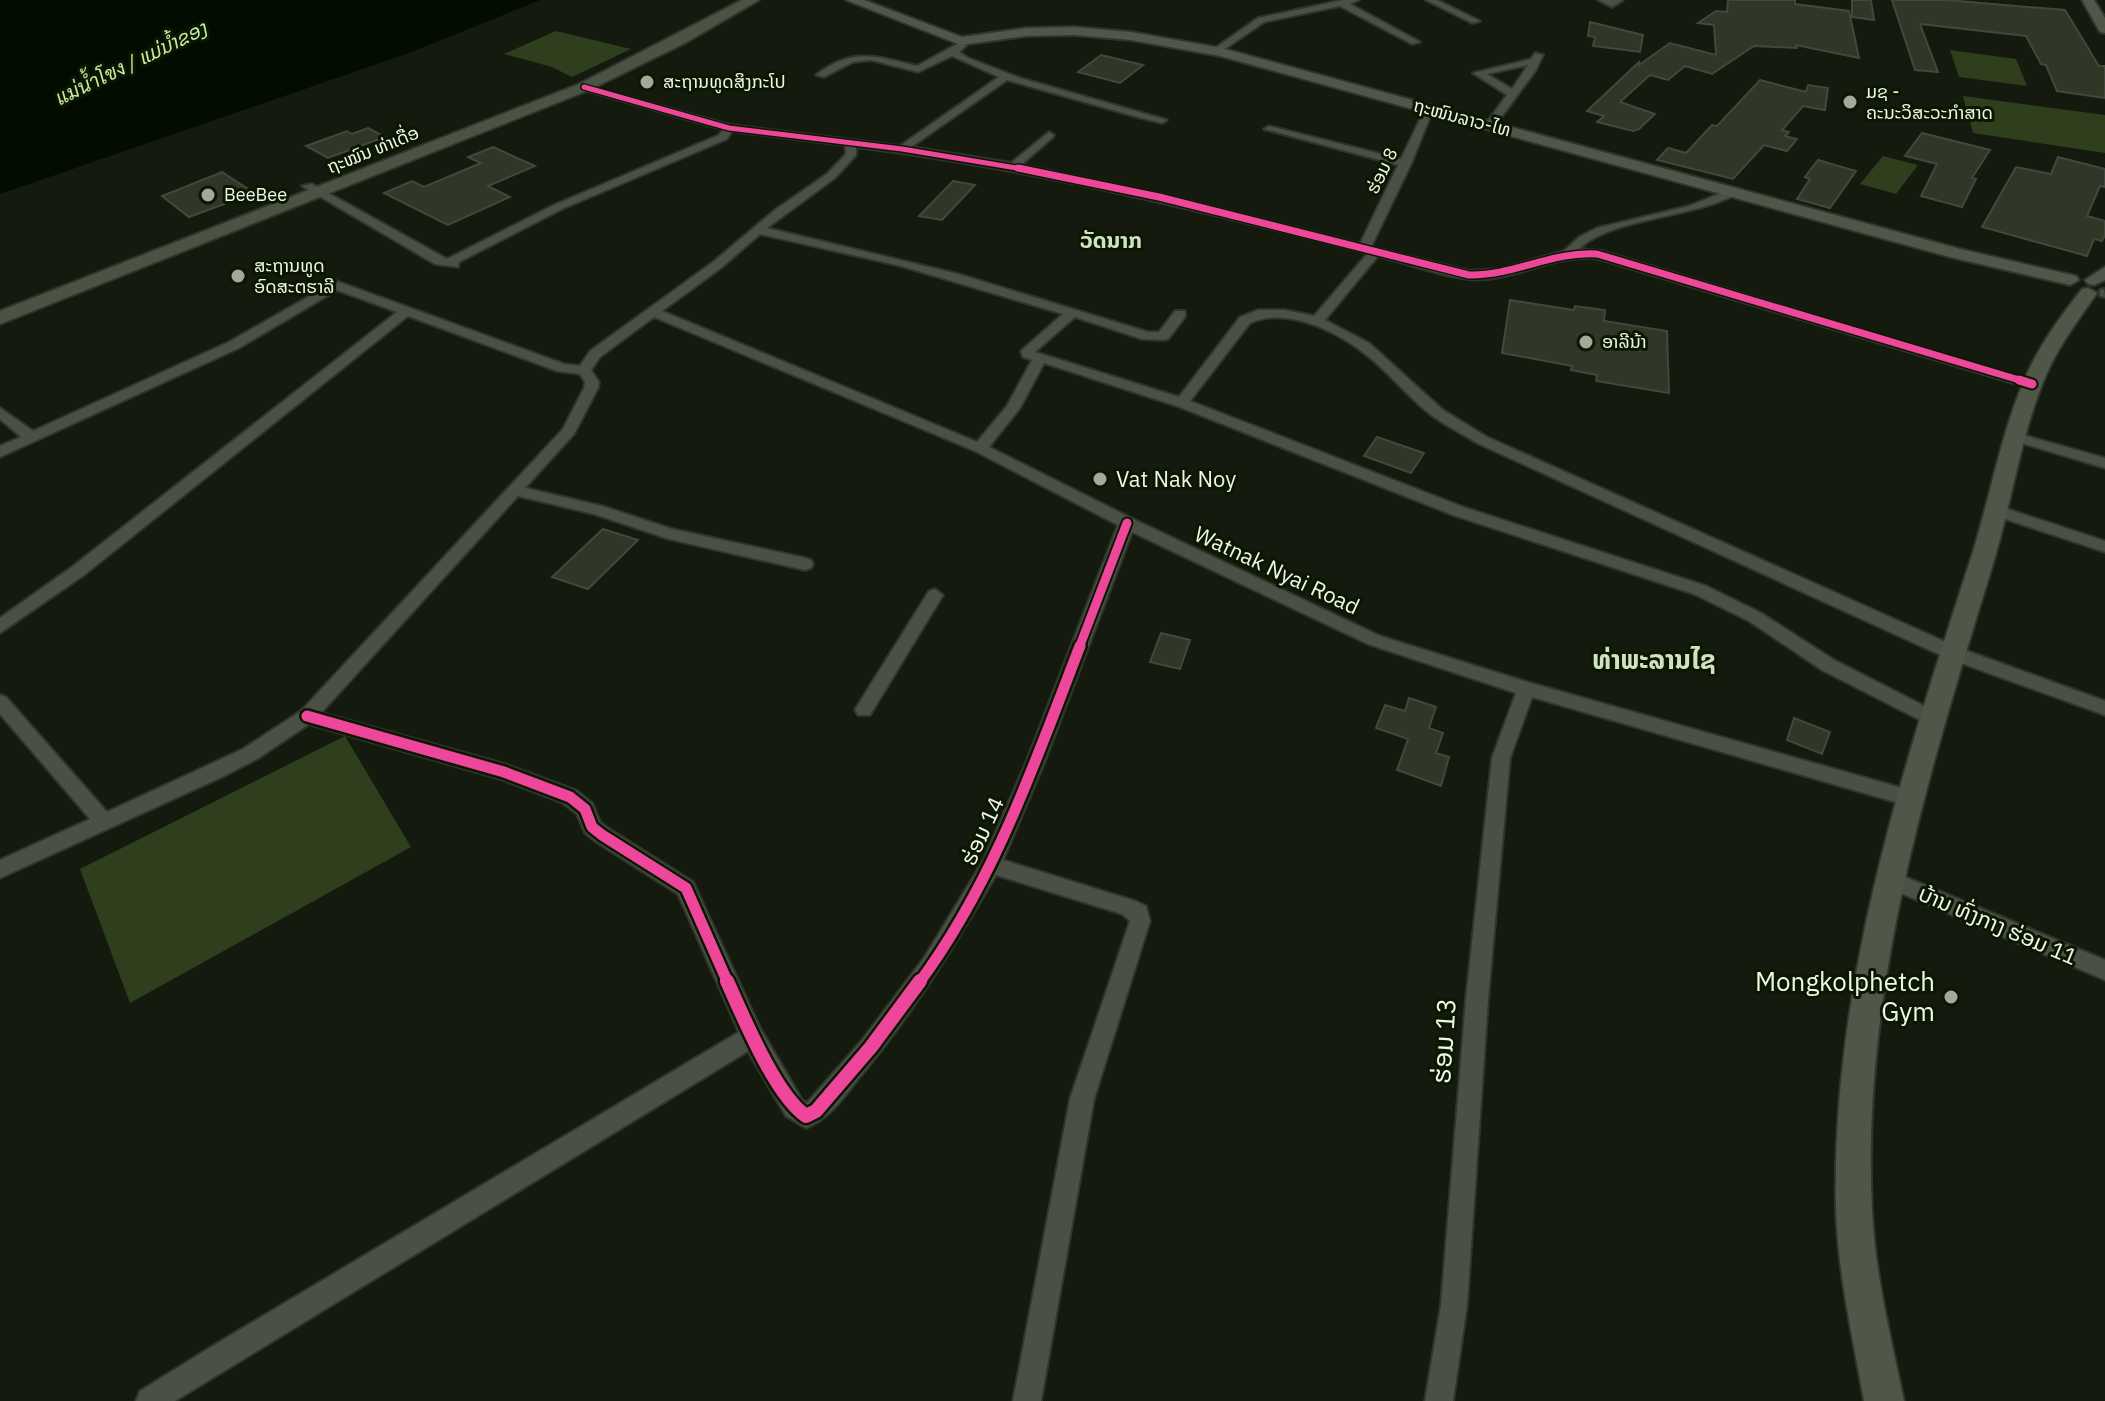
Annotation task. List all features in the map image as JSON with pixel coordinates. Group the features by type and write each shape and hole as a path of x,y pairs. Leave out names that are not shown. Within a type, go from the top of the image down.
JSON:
{"main road":[{"name":"ຖະໝົນ ທ່າເດື່ອ","path":"578,85 733,0"},
{"name":"ຖະໝົນ ທ່າເດື່ອ","path":"0,307 314,189 578,85 680,40 752,0"},
{"name":"ຖະໝົນ ທ່າເດື່ອ","path":"0,318 314,189"}],"street":[{"name":"ຖະໜົນລາວ-ໄທ","path":"852,0 950,38 966,41 1026,32 1074,31 1131,36 1216,51 1956,253 2097,286"},
{"path":"1216,51 1261,20 1355,0"},
{"path":"1430,0 1475,21"},
{"path":"1602,0 1612,4 1619,0"},
{"path":"2090,1 2105,29"},
{"path":"1342,3 1415,42"},
{"path":"821,75 851,59 876,57 918,69 953,52 966,41"},
{"path":"953,52 960,60 1007,76 1162,120"},
{"path":"1490,125 1513,94 1537,58 1478,73 1513,94"},
{"path":"902,149 1007,76"},
{"path":"578,85 729,128 902,149 1013,167 1159,197 1469,275 1487,276 1569,252 1597,254 2032,384"},
{"name":"ຮ່ອມ 8","path":"1317,321 1370,249 1430,109"},
{"path":"314,189 439,261 452,263 558,207 723,137 729,128"},
{"path":"1269,129 1406,164"},
{"path":"1013,167 1049,135"},
{"path":"584,370 613,334 653,312 848,160 853,150 850,142"},
{"path":"1569,252 1577,242 1596,231 1689,212 1719,201 1733,192"},
{"path":"758,230 922,266 1156,337 1163,336 1180,314"},
{"path":"0,452 234,345 336,285 562,368 584,370"},
{"path":"1884,1401 1854,1211 1854,1108 1868,996 1909,798 1998,511 2032,384 2067,321 2097,286"},
{"path":"0,627 78,571 408,310"},
{"name":"Watnak Nyai Road","path":"653,312 980,448 1127,523 1374,640 1526,689 1909,798"},
{"path":"1073,312 1028,354 1182,403 1458,511 1700,590 1755,617 1828,665 1932,718"},
{"path":"1182,403 1245,320 1258,314 1285,314 1317,321 1364,346 1438,413 1482,440 1953,653 2105,708"},
{"path":"980,448 1013,408 1039,360"},
{"path":"0,869 250,754 307,716 569,431 591,388 592,382 584,370"},
{"path":"0,412 31,437"},
{"path":"2016,437 2105,463"},
{"path":"512,490 597,510 669,534 805,564"},
{"path":"1998,511 2105,547"},
{"name":"ຮ່ອມ 14","path":"752,1036 794,1108 806,1116 816,1111 871,1047 932,965 991,865 1035,763 1127,523"},
{"path":"864,710 935,595"},
{"name":"ຮ່ອມ 13","path":"1439,1401 1454,1305 1477,999 1501,758 1526,689"},
{"path":"0,702 105,823"},
{"path":"150,1401 752,1036 686,888 592,827 579,802 504,772 307,716"},
{"path":"991,865 1128,907 1139,913 1140,921 1082,1099 1027,1401"},
{"name":"ບ້ານ ທົ່ງກາງ ຮ່ອມ 11","path":"1891,880 2105,970"}],"green space":[{"path":"556,31 631,49 572,77 552,67 504,54"},
{"path":"1950,50 2016,59 2027,86 1959,77"},
{"path":"1963,96 2105,115 2105,153 1973,133"},
{"path":"1883,156 1918,165 1896,194 1860,184"},
{"path":"345,736 411,847 130,1003 80,869"}],"water":[{"name":"แม่น้ำโขง / ແມ່ນ້ຳຂອງ","path":"0,0 540,0 409,53 0,194"}],"building":[{"path":"1728,0 1795,0 1795,4 1849,11 1859,58 1796,45 1797,48 1754,46 1712,74 1685,66 1668,80 1650,75 1620,102 1655,114 1639,129 1633,131 1597,122 1604,116 1587,111 1639,62 1639,65 1670,43 1716,55 1714,25 1698,23 1716,11 1727,12"},
{"path":"1852,0 1871,0 1874,20 1852,17"},
{"path":"1892,0 1946,0 2065,10 2099,66 2105,66 2105,98 2057,91 2046,65 2041,64 2026,36 1920,24 1938,72 1915,70"},
{"path":"1590,22 1643,35 1640,52 1593,46 1595,37 1588,36"},
{"path":"1101,55 1143,65 1120,83 1078,72"},
{"path":"1760,80 1806,92 1808,85 1828,88 1825,110 1803,106 1782,130 1789,132 1785,136 1797,139 1787,151 1764,145 1733,179 1657,160 1668,148 1686,153 1712,125 1717,126"},
{"path":"368,128 385,137 328,158 306,146 347,131 352,134"},
{"path":"1922,133 1990,150 1972,178 1976,179 1962,207 1921,196 1937,164 1905,156"},
{"path":"493,147 535,166 488,186 510,197 448,225 384,193 412,181 424,187 481,163 468,157"},
{"path":"2058,157 2105,169 2105,187 2100,186 2087,216 2105,221 2105,235 2102,241 2094,239 2087,256 1982,227 2016,167 2051,174"},
{"path":"1818,160 1856,171 1830,208 1797,199 1810,179 1805,177"},
{"name":"BeeBee","path":"222,172 254,193 189,217 162,196"},
{"path":"953,181 975,185 942,220 919,216"},
{"name":"ອາລີນ້າ","path":"1510,300 1574,310 1575,306 1605,310 1604,321 1667,331 1669,393 1596,381 1597,375 1571,370 1572,366 1502,353"},
{"path":"1377,437 1424,453 1411,473 1364,456"},
{"path":"603,529 638,540 588,589 552,577"},
{"path":"1161,633 1190,640 1180,669 1150,662"},
{"path":"1409,698 1436,707 1429,728 1443,733 1436,753 1449,757 1441,786 1397,770 1408,739 1376,728 1385,705 1405,711"},
{"path":"1794,718 1830,732 1822,754 1787,740"}],"cycle path":[{"path":"584,87 729,128 902,149 1013,167 1159,197 1469,275 1502,273 1564,255 1597,254 2032,384"},
{"path":"307,716 504,772 570,797 585,809 592,827 602,835 686,888 752,1036 794,1108 806,1116 816,1111 871,1047 932,965 991,865 1035,763 1127,523"}],"place":[{"name":"ສະຖານທູດສິງກະໂປ","path":"647,82"},
{"name":"ມຊ - ຄະນະວິສະວະກຳສາດ","path":"1850,102"},
{"name":"BeeBee","path":"208,195"},
{"name":"ສະຖານທູດ ອົດສະຕຮາລີ","path":"238,276"},
{"name":"ອາລີນ້າ","path":"1586,342"},
{"name":"Vat Nak Noy","path":"1100,479"},
{"name":"Mongkolphetch Gym","path":"1951,997"}],"district":[{"name":"ວັດນາກ","path":"1111,240"},
{"name":"ທ່າພະລານໄຊ","path":"1654,660"}]}
